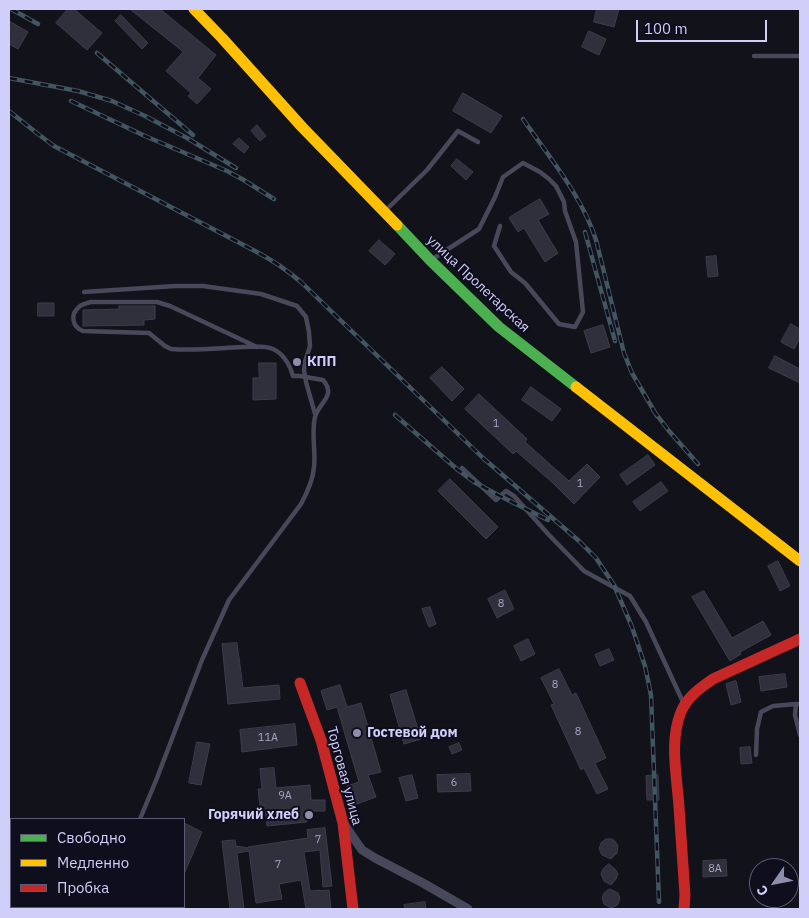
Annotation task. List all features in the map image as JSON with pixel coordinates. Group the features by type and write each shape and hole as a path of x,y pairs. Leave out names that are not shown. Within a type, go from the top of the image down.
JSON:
{"street":[{"name":"улица Пролетарская","path":"194,9 302,127 430,260 499,327 800,561"},
{"path":"684,909 685,895 675,746 678,723 685,705 698,689 713,679 800,639"},
{"name":"Торговая улица","path":"300,683 321,740 343,823 353,909"},
{"path":"343,823 362,850 468,909"}],"lane":[{"path":"754,56 800,56"},
{"path":"384,212 427,170 458,131 478,142"},
{"path":"430,260 479,229 503,176 523,163 540,172 556,186 564,202 565,211 576,242 583,312 575,327 559,324 525,284 511,272 494,246 500,226"},
{"path":"84,292 203,286 261,294 297,306 306,317 308,324 310,346 305,362 305,377 314,406 315,416 314,468 309,487 301,504 229,600 202,660 140,818"},
{"path":"257,347 170,306 157,302 91,302 78,307 73,317 74,325 83,331 149,333 171,349 257,347 273,349 288,364 293,376 323,380 328,387 327,397 315,416"},
{"path":"462,468 496,500 506,491 514,496 584,570 630,596 646,622 685,705"},
{"path":"756,755 757,729 761,712 773,706 798,704 796,715 800,735"}],"building":[{"path":"68,9 74,9 102,33 87,50 56,23"},
{"path":"130,9 160,9 216,55 198,78 211,89 197,104 188,96 191,93 166,71 183,52"},
{"path":"597,9 619,9 614,27 594,22"},
{"path":"121,15 148,43 142,49 115,21"},
{"path":"9,21 28,32 18,49 9,44"},
{"path":"589,31 606,39 599,55 582,47"},
{"path":"463,93 502,116 491,133 453,111"},
{"path":"257,125 266,136 260,141 251,131"},
{"path":"239,138 249,147 244,153 233,144"},
{"path":"457,159 473,172 466,180 451,166"},
{"path":"540,199 549,214 538,220 558,253 545,262 524,228 518,232 509,218"},
{"path":"379,240 395,254 385,265 369,251"},
{"path":"716,256 718,276 708,277 706,257"},
{"path":"38,303 54,303 54,316 38,316"},
{"path":"119,306 155,306 155,319 144,320 144,325 83,326 83,310 119,309"},
{"path":"791,324 800,329 800,338 794,349 781,342"},
{"path":"603,325 610,347 591,353 584,331"},
{"path":"775,356 800,369 800,383 769,368"},
{"path":"259,363 276,363 276,399 253,400 253,378 259,378"},
{"path":"442,367 464,389 452,401 430,378"},
{"path":"531,387 561,409 552,421 522,400"},
{"path":"479,394 527,439 525,442 569,481 587,464 600,477 574,504 516,451 513,454 465,409"},
{"path":"648,455 655,465 627,485 620,475"},
{"path":"450,479 498,527 486,539 438,491"},
{"path":"661,482 668,491 640,511 633,502"},
{"path":"778,561 790,586 780,591 768,566"},
{"path":"505,590 514,609 497,618 488,599"},
{"path":"704,591 732,638 763,621 771,635 740,652 741,654 730,661 692,597"},
{"path":"430,607 436,624 429,627 422,609"},
{"path":"528,639 535,654 521,661 514,646"},
{"path":"237,643 243,688 279,685 280,699 228,704 222,644"},
{"path":"609,649 614,660 600,666 595,655"},
{"path":"559,669 572,695 576,693 606,758 595,763 608,789 597,794 584,768 581,770 551,705 554,704 541,678"},
{"path":"785,674 787,687 761,691 759,677"},
{"path":"736,681 741,702 731,705 726,684"},
{"path":"340,685 347,707 361,703 381,772 368,775 376,797 354,805 347,786 359,782 337,707 327,710 321,691"},
{"path":"406,690 421,739 404,744 390,695"},
{"path":"295,724 297,745 242,752 240,730"},
{"path":"197,742 210,744 201,785 189,783"},
{"path":"459,743 462,750 452,754 449,747"},
{"path":"750,747 752,763 741,764 740,748"},
{"path":"274,768 276,788 310,785 311,800 325,800 325,811 306,811 307,822 267,826 265,806 260,806 258,789 262,789 260,769"},
{"path":"470,774 471,791 438,792 437,775"},
{"path":"412,775 418,798 406,801 399,778"},
{"path":"658,775 659,800 647,800 646,776"},
{"path":"185,824 202,832 185,872"},
{"path":"325,828 332,886 323,887 320,850 304,852 310,891 329,890 331,909 306,909 301,880 279,884 282,899 256,903 249,851 237,853 244,909 230,909 222,841 235,840 236,846 248,848 308,838 307,830"},
{"path":"606,839 612,839 618,846 617,853 611,859 602,855 599,849 601,843"},
{"path":"726,860 727,876 703,877 703,861"},
{"path":"609,864 618,874 611,885 604,881 601,874 603,869"},
{"path":"610,889 618,893 620,899 616,906 611,908 604,904 602,898 604,893"},
{"path":"425,902 426,909 405,909 404,905"}],"railway":[{"path":"11,9 38,24"},
{"path":"97,53 193,135"},
{"path":"9,78 78,91 112,101 187,138 236,168"},
{"path":"71,101 145,136 227,171 274,199"},
{"path":"9,111 54,146 255,251 290,273 483,458 596,558 614,585 632,627 645,666 651,695 659,902"},
{"path":"523,119 574,192 590,224 596,240 624,353 632,373 657,416"},
{"path":"585,232 615,341"},
{"path":"653,410 698,464"},
{"path":"395,415 474,482 548,520"}],"traffic: fast":[{"path":"397,225 499,327 576,387"}],"traffic: slow":[{"path":"194,9 302,127 397,225"},
{"path":"576,387 800,561"}],"traffic: jam":[{"path":"684,909 685,895 675,759 675,735 681,712 690,697 713,679 800,639"},
{"path":"300,683 321,740 343,823 353,909"}],"place":[{"name":"КПП","path":"297,362"},
{"name":"Гостевой дом","path":"357,733"},
{"name":"Горячий хлеб","path":"309,815"}]}
